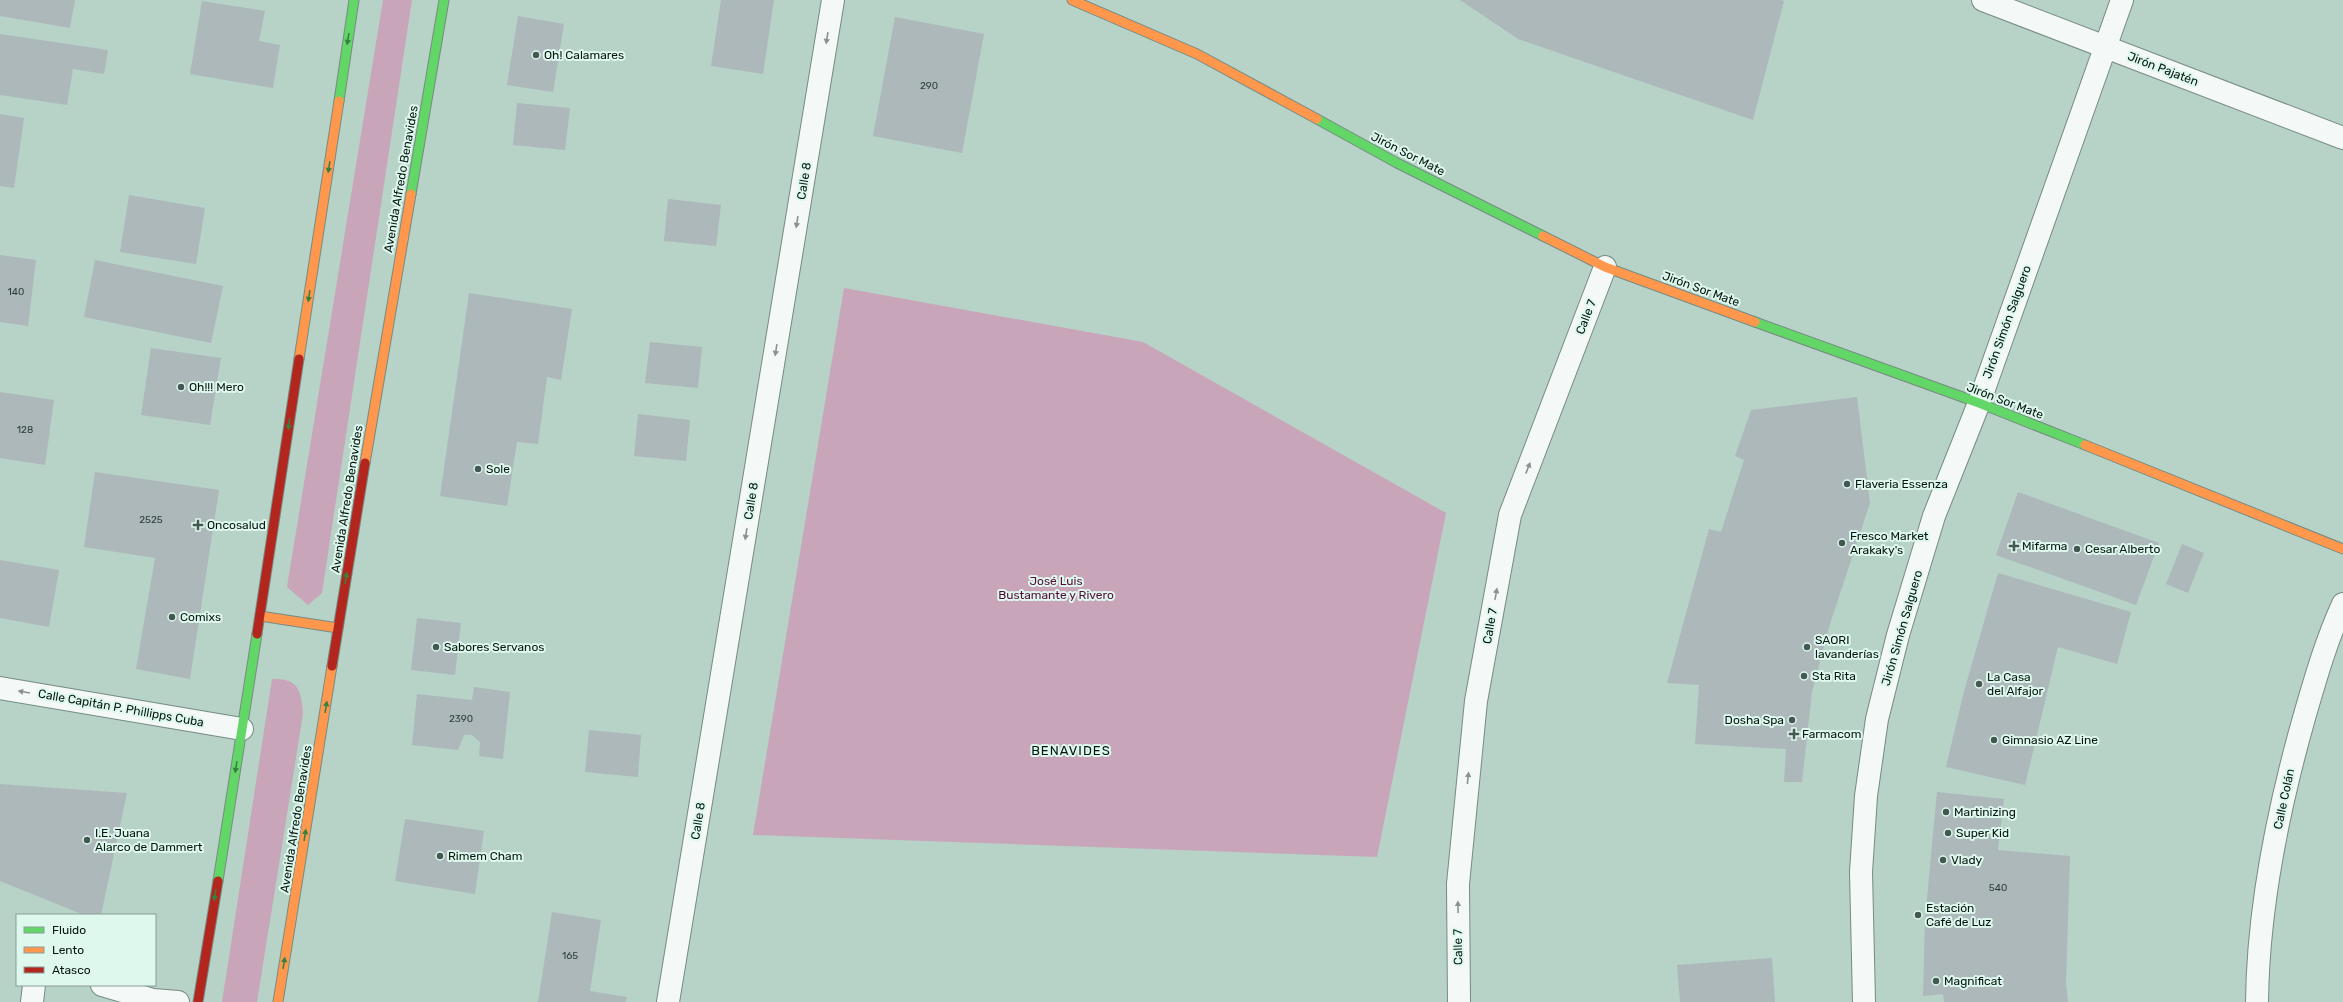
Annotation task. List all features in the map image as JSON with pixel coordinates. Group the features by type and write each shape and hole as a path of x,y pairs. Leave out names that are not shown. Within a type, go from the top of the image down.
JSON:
{"main road":[{"path":"198,1002 260,616 354,0"},
{"name":"Avenida Alfredo Benavides","path":"278,1002 338,628 444,0"},
{"name":"Jirón Sor Mate","path":"1072,0 1197,54 1397,163 1605,266 1979,403 2343,550"},
{"path":"260,616 338,628"}],"street":[{"name":"Calle 8","path":"668,1002 833,0"},
{"name":"Jirón Pajatén","path":"1983,0 2343,138"},
{"name":"Jirón Simón Salguero","path":"1864,1002 1861,872 1866,796 1877,718 1898,635 1934,516 1979,403 2122,0"},
{"name":"Calle 7","path":"1459,1002 1458,884 1476,701 1510,515 1605,266"},
{"name":"Calle Colán","path":"2257,1002 2265,904 2285,789 2317,671 2343,604"},
{"name":"Calle Capitán P. Phillipps Cuba","path":"0,688 242,728"},
{"path":"32,1002 34,986"},
{"path":"103,991 153,1000 178,1002"}],"green space":[{"path":"383,0 412,0 322,593 308,605 287,587"},
{"name":"José Luis Bustamante y Rivero","path":"844,288 1143,342 1446,513 1377,857 753,835"},
{"path":"272,679 288,681 297,688 301,699 303,714 257,1002 222,1002"}],"building":[{"path":"0,0 75,0 70,28 0,16"},
{"path":"721,0 774,0 763,74 711,66"},
{"path":"1460,0 1784,1 1753,120 1518,39"},
{"path":"202,1 265,11 259,41 280,45 273,88 190,74"},
{"name":"Oh! Calamares","path":"518,16 564,24 553,92 507,85"},
{"path":"895,17 984,34 962,153 873,136"},
{"path":"0,34 108,50 104,74 73,69 67,105 0,95"},
{"path":"517,103 570,108 565,150 513,145"},
{"path":"0,114 24,118 14,188 0,186"},
{"path":"129,195 205,208 196,264 120,252"},
{"path":"668,199 721,205 716,246 664,241"},
{"path":"0,255 36,260 28,326 0,322"},
{"path":"95,260 223,286 211,343 84,317"},
{"path":"469,293 572,309 561,380 547,377 538,444 517,442 507,506 440,496"},
{"path":"650,342 702,347 698,388 645,383"},
{"name":"Oh!!! Mero","path":"151,348 221,358 210,425 141,415"},
{"path":"0,392 54,400 45,465 0,458"},
{"path":"1857,397 1870,503 1829,627 1812,692 1802,782 1784,782 1786,749 1695,744 1699,685 1667,683 1709,529 1721,532 1744,460 1735,456 1751,410"},
{"path":"638,414 690,420 686,461 634,456"},
{"path":"95,472 219,490 190,679 136,669 155,558 84,547"},
{"name":"Cesar Alberto","path":"2018,492 2159,543 2136,605 1996,555"},
{"path":"2182,544 2204,553 2188,593 2166,584"},
{"path":"0,560 59,570 49,627 0,618"},
{"path":"1998,573 2131,612 2117,664 2058,647 2025,785 1946,767 1963,695"},
{"name":"Sabores Servanos","path":"417,618 461,623 455,675 411,670"},
{"path":"474,687 510,692 503,759 479,756 480,742 472,735 464,735 458,750 412,745 417,694 472,700"},
{"path":"589,730 641,735 638,777 585,772"},
{"path":"0,784 127,793 101,914 82,914 0,881"},
{"path":"1937,792 2004,799 1998,850 2070,856 2066,983 2068,1002 1944,1002 1943,994 1923,996 1925,919"},
{"name":"Rimem Cham","path":"405,819 484,831 475,894 395,881"},
{"path":"552,912 601,920 590,991 627,997 626,1002 538,1002"},
{"path":"1772,958 1775,1002 1680,1002 1677,965"}],"traffic: fast":[{"path":"339,101 354,0"},
{"path":"411,194 444,0"},
{"path":"1317,119 1397,163 1543,236"},
{"path":"1755,322 1979,403 2085,445"},
{"path":"218,881 257,634"}],"traffic: slow":[{"path":"1072,0 1197,54 1317,119"},
{"path":"299,359 339,101"},
{"path":"365,463 411,194"},
{"path":"1543,236 1605,267 1755,322"},
{"path":"2085,445 2343,549"},
{"path":"260,616 338,628"},
{"path":"278,1002 332,666"}],"traffic: jam":[{"path":"257,634 299,359"},
{"path":"332,666 365,463"},
{"path":"198,1002 218,881"}],"place":[{"name":"Oh! Calamares","path":"536,55"},
{"name":"Oh!!! Mero","path":"181,387"},
{"name":"Sole","path":"478,469"},
{"name":"Flaveria Essenza","path":"1847,484"},
{"name":"Oncosalud","path":"198,525"},
{"name":"Fresco Market Arakaky's","path":"1842,543"},
{"name":"Mifarma","path":"2014,546"},
{"name":"Cesar Alberto","path":"2077,549"},
{"name":"Comixs","path":"172,617"},
{"name":"Sabores Servanos","path":"436,647"},
{"name":"SAORI lavanderías","path":"1807,647"},
{"name":"Sta Rita","path":"1804,676"},
{"name":"La Casa del Alfajor","path":"1979,684"},
{"name":"Dosha Spa","path":"1792,720"},
{"name":"Farmacom","path":"1794,734"},
{"name":"Gimnasio AZ Line","path":"1994,740"},
{"name":"Martinizing","path":"1946,812"},
{"name":"Super Kid","path":"1948,833"},
{"name":"I.E. Juana Alarco de Dammert","path":"87,840"},
{"name":"Rimem Cham","path":"440,856"},
{"name":"Vlady","path":"1943,860"},
{"name":"Estación Café de Luz","path":"1918,915"},
{"name":"Magnificat","path":"1936,981"}],"district":[{"name":"BENAVIDES","path":"1071,750"}]}
